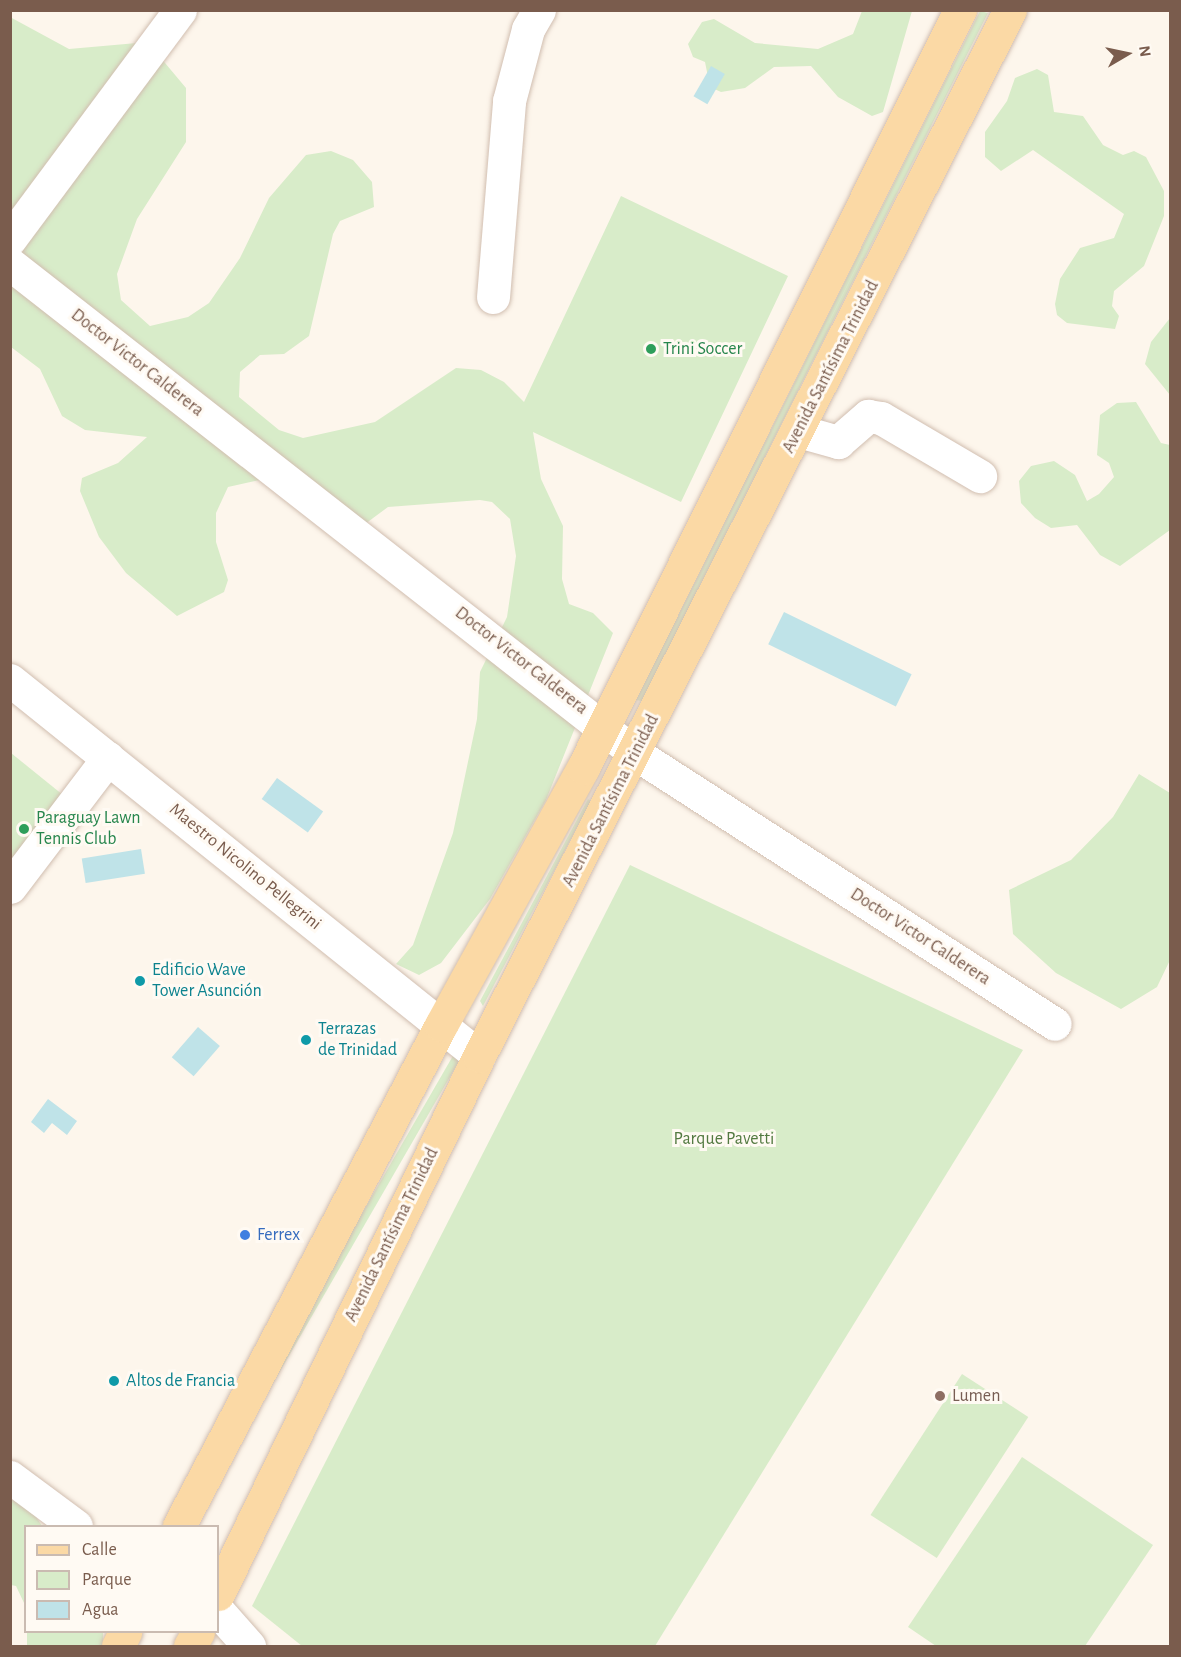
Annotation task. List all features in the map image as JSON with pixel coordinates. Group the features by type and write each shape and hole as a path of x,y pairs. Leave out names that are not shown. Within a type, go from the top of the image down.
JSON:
{"main road":[{"path":"180,1525 441,1025 583,768 602,724 960,10"},
{"name":"Avenida Santísima Trinidad","path":"219,1592 479,1056 636,754 1010,10"},
{"path":"118,1647 125,1633"}],"street":[{"path":"10,239 180,10"},
{"path":"493,297 510,101 528,29 539,10"},
{"name":"Doctor Victor Calderera","path":"10,264 602,724 636,754 1054,1024"},
{"path":"799,431 838,442 868,416 881,418 980,476"},
{"name":"Maestro Nicolino Pellegrini","path":"10,680 479,1056"},
{"path":"10,886 108,758"},
{"path":"10,1477 73,1525"},
{"path":"219,1612 249,1647"}],"green space":[{"path":"862,11 912,11 883,112 872,116 838,97 811,66 774,67 745,88 721,92 710,87 705,62 693,57 688,44 702,22 714,19 755,43 818,49 853,34"},
{"path":"980,11 988,13 642,701 636,700"},
{"path":"10,17 69,49 137,43 160,57 186,88 186,142 137,219 117,274 121,300 150,326 188,317 209,303 240,258 269,198 306,155 331,151 353,160 372,182 374,207 340,221 333,234 309,336 284,354 260,355 240,372 239,397 279,430 303,438 375,422 456,368 481,370 504,382 524,402 621,196 788,276 681,502 533,432 541,479 563,526 562,579 569,604 593,613 613,633 546,800 490,899 441,963 419,975 396,964 413,945 453,833 477,719 480,672 507,617 516,556 510,519 492,502 480,500 388,507 365,524 268,478 228,487 216,513 216,542 228,580 224,592 177,616 126,573 99,537 80,491 82,478 118,463 147,437 85,430 62,416 40,369 11,347"},
{"path":"1037,69 1048,75 1054,112 1083,116 1103,145 1123,155 1134,151 1146,157 1164,191 1164,216 1144,266 1114,291 1112,306 1119,316 1115,329 1067,323 1057,315 1055,304 1060,279 1080,248 1114,238 1124,214 1033,150 1001,171 985,157 985,132 1007,101 1015,78"},
{"path":"1170,318 1170,395 1145,364 1151,342"},
{"path":"1136,402 1161,443 1170,445 1170,530 1120,566 1100,555 1077,525 1051,528 1035,518 1021,503 1019,481 1031,466 1054,461 1075,475 1087,501 1099,494 1114,477 1109,463 1097,455 1100,415 1117,403"},
{"name":"Paraguay Lawn Tennis Club","path":"11,753 63,795 11,862"},
{"path":"1139,774 1170,793 1170,960 1157,987 1121,1009 1056,973 1013,934 1009,890 1071,860 1113,817"},
{"path":"588,799 591,801 483,1006 480,1001"},
{"name":"Parque Pavetti","path":"630,865 1023,1050 655,1646 302,1646 252,1606"},
{"path":"454,1054 461,1058 196,1516 190,1512"},
{"path":"962,1374 1028,1417 937,1558 871,1515"},
{"path":"1022,1457 1153,1545 1085,1646 936,1646 908,1627"},
{"path":"11,1478 41,1525 24,1525 24,1603 16,1586 11,1585"},
{"path":"27,1633 103,1633 103,1646 27,1646"}],"water":[{"path":"711,66 725,74 707,104 694,96"},
{"path":"784,612 912,674 896,707 768,644"},
{"path":"277,778 323,812 308,833 262,799"},
{"path":"141,849 145,874 86,883 82,858"},
{"path":"198,1027 220,1046 194,1076 172,1057"},
{"path":"48,1099 77,1121 67,1135 52,1123 44,1133 31,1122"}],"place":[{"name":"Trini Soccer","path":"651,349"},
{"name":"Paraguay Lawn Tennis Club","path":"24,829"},
{"name":"Edificio Wave Tower Asunción","path":"140,981"},
{"name":"Terrazas de Trinidad","path":"306,1040"},
{"name":"Ferrex","path":"245,1235"},
{"name":"Altos de Francia","path":"114,1381"},
{"name":"Lumen","path":"940,1396"}]}
